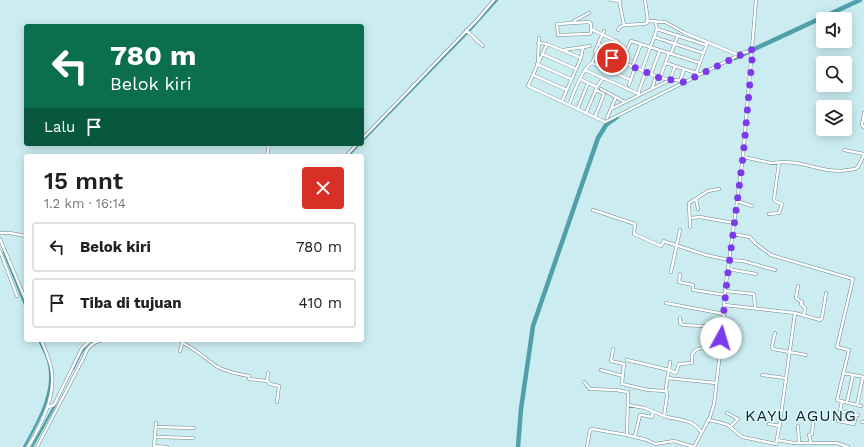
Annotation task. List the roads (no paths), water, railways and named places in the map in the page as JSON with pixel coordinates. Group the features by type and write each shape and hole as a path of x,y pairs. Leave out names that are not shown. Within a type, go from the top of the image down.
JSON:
{"street":[{"path":"611,0 619,0 624,25"},
{"path":"618,30 624,25 646,23 645,0"},
{"path":"587,447 591,429 635,436 655,444 674,441 694,447 708,420 714,404 719,350 723,327 725,293 743,157 756,0"},
{"path":"364,137 467,31 493,1"},
{"path":"572,22 589,13"},
{"path":"647,20 665,22 707,43 736,54 741,54"},
{"path":"642,70 657,29 654,21"},
{"path":"589,22 591,24 591,29 589,34 558,35 557,24 589,22"},
{"path":"591,29 618,42 607,70"},
{"path":"657,29 707,43"},
{"path":"467,31 483,46"},
{"path":"569,105 580,79 585,70 592,63 596,54 595,51 604,31"},
{"path":"660,78 678,35"},
{"path":"538,38 538,64"},
{"path":"654,38 703,53"},
{"path":"621,62 631,40 700,63"},
{"path":"538,43 547,44 581,58"},
{"path":"696,73 707,43"},
{"path":"547,44 528,86 606,122 753,49"},
{"path":"598,44 615,52"},
{"path":"629,84 641,44"},
{"path":"562,50 590,46"},
{"path":"562,101 581,58 583,47"},
{"path":"651,74 660,50"},
{"path":"542,54 576,69"},
{"path":"596,54 621,62 660,78 684,82"},
{"path":"666,62 700,74"},
{"path":"592,63 631,80"},
{"path":"538,64 571,79"},
{"path":"611,108 638,94 652,90 670,80 675,66"},
{"path":"680,82 684,69"},
{"path":"585,70 638,94"},
{"path":"638,94 645,74"},
{"path":"533,75 567,90"},
{"path":"586,113 603,78"},
{"path":"580,79 604,94 595,117"},
{"path":"652,90 656,79"},
{"path":"578,108 588,83"},
{"path":"601,89 625,102"},
{"path":"607,118 616,97"},
{"path":"864,113 862,125 864,127"},
{"path":"348,154 355,146"},
{"path":"743,157 771,163 797,163 827,170 840,171 858,167 864,155 844,150"},
{"path":"769,214 779,213 782,207 782,204 774,201 780,162"},
{"path":"690,228 688,204 708,191 719,188"},
{"path":"696,199 698,209"},
{"path":"737,202 752,206"},
{"path":"593,210 635,224 634,234 662,246 665,241 706,255 729,260 743,261 775,270"},
{"path":"690,218 700,217 734,223"},
{"path":"671,272 680,230"},
{"path":"0,234 10,233 24,236"},
{"path":"733,234 750,237 755,243 771,255 853,279 837,347 849,350 837,400 861,406"},
{"path":"0,239 17,296"},
{"path":"0,251 6,259 24,293"},
{"path":"728,270 756,274"},
{"path":"680,274 679,282 693,285 693,290 754,294 755,308"},
{"path":"798,286 796,298 802,302 801,304 805,308 804,316"},
{"path":"725,305 795,313 822,319 826,293"},
{"path":"666,303 724,314"},
{"path":"708,420 730,427 742,437 775,445 778,440 795,313"},
{"path":"680,318 680,323 683,325 723,327"},
{"path":"774,333 772,348 775,350 806,355"},
{"path":"28,447 32,442 49,406 52,390 51,366 42,342"},
{"path":"49,406 54,405 77,360 89,342"},
{"path":"32,442 37,446 81,362 84,349 97,342"},
{"path":"180,351 183,342"},
{"path":"184,342 216,365 232,373 249,376 249,379 267,381 270,384 279,386 277,402"},
{"path":"721,342 737,344"},
{"path":"613,348 611,361 624,364 622,384 623,391"},
{"path":"627,360 676,373 679,364 692,363 692,353 697,350 705,348 719,350"},
{"path":"77,360 81,362"},
{"path":"664,416 666,407 667,378 670,362"},
{"path":"601,370 623,376"},
{"path":"843,372 864,377 857,405"},
{"path":"267,381 268,373"},
{"path":"762,375 786,378"},
{"path":"847,402 853,375"},
{"path":"667,378 716,382"},
{"path":"584,382 589,388 592,389 623,391 629,394 627,435"},
{"path":"622,384 648,390 666,391"},
{"path":"840,411 857,415 854,424 838,421 840,411 842,401"},
{"path":"628,406 642,407 664,416 692,422 701,432"},
{"path":"635,436 640,416 642,414 652,417 653,411"},
{"path":"727,413 738,419 730,427"},
{"path":"156,423 154,447 167,447"},
{"path":"811,443 809,435 812,434 813,423"},
{"path":"769,424 780,426"},
{"path":"798,426 798,442"},
{"path":"156,427 194,428"},
{"path":"155,437 193,438"},
{"path":"778,440 811,443 837,443 848,447"}],"waterway":[{"path":"364,139 469,31 497,0"},
{"path":"735,58 860,0"},
{"path":"518,447 521,409 533,326 598,138 606,125 617,117"},
{"path":"350,154 357,146"},
{"path":"4,252 24,302"},
{"path":"24,447 45,405 50,383 48,360 40,342"},
{"path":"73,369 89,342"},
{"path":"32,447 55,405"}],"district":[{"name":"KAYU AGUNG","path":"801,415"}]}
